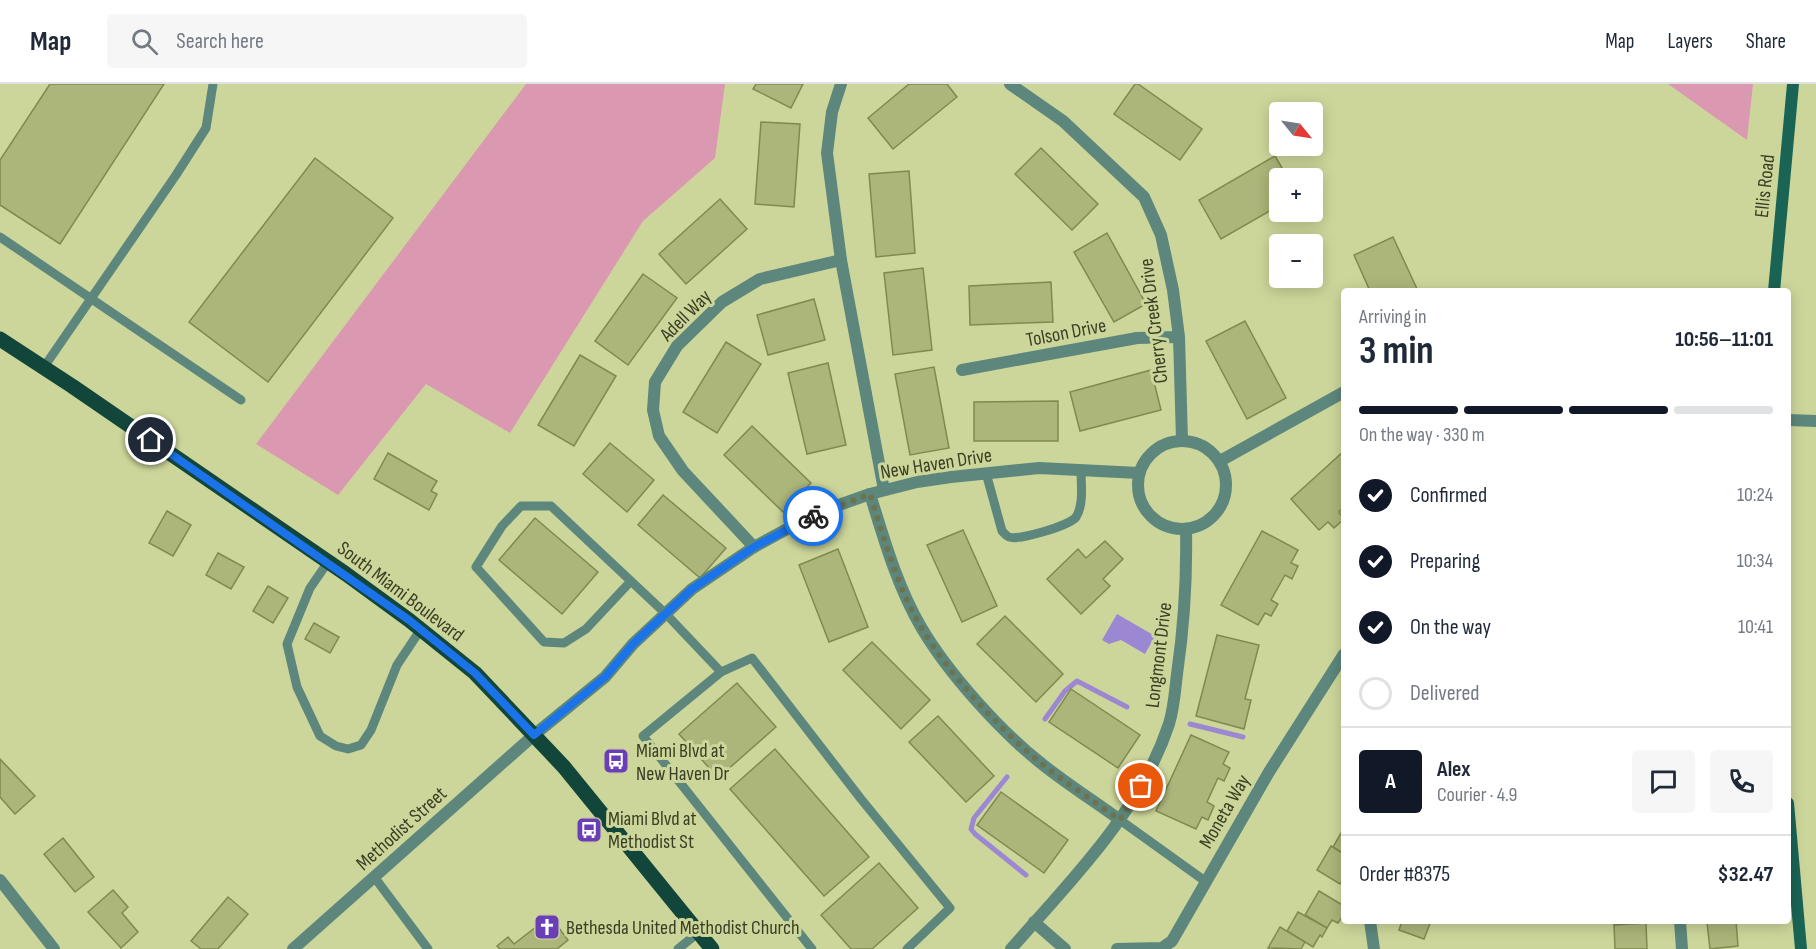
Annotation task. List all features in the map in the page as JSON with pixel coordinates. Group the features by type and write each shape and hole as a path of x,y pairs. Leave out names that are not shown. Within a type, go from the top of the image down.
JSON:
{"main road":[{"name":"Ellis Road","path":"1774,288 1793,84"},
{"name":"South Miami Boulevard","path":"0,339 328,562 475,673 586,794 712,949"},
{"path":"1791,837 1801,949"}],"street":[{"path":"841,84 832,112 827,153 841,260 884,490"},
{"name":"Cherry Creek Drive","path":"1010,84 1063,121 1143,197 1161,235 1173,290 1179,337 1182,440"},
{"name":"Adell Way","path":"754,547 683,471 659,436 653,410 655,382 677,346 722,303 760,279 841,260"},
{"name":"Tolson Drive","path":"962,370 1137,338 1179,337"},
{"path":"1220,461 1341,394"},
{"path":"1791,420 1816,421"},
{"path":"1182,440 1196,442 1210,449 1220,461 1225,475 1226,490 1222,504 1213,517 1200,525 1186,529 1172,528 1159,523 1148,514 1140,502 1137,488 1138,473 1154,449 1167,442 1182,440"},
{"name":"New Haven Drive","path":"534,735 605,677 633,644 692,589 754,547 798,523 870,494 917,482 1039,468 1138,473"},
{"path":"870,494 904,594 920,626 938,653 1015,742 1120,820"},
{"name":"Longmont Drive","path":"1011,949 1077,876 1120,820 1141,786 1169,722 1182,644 1186,529"},
{"name":"Moneta Way","path":"1117,949 1162,948 1172,940 1269,772 1341,659"},
{"name":"Methodist Street","path":"293,949 534,735"},
{"path":"0,880 54,949"},
{"path":"1034,922 1065,949"},
{"path":"1370,924 1374,949"},
{"path":"1680,924 1682,949"}],"lane":[{"path":"44,367 176,176 206,128 213,84"},
{"path":"0,237 241,400"},
{"path":"986,473 1002,531 1009,537 1018,537 1068,524 1076,518 1080,508 1081,470"},
{"path":"631,581 586,629 564,643 544,642 476,567 501,526 521,506 551,506 631,581 666,614 721,672"},
{"path":"328,562 310,588 287,644 297,687 320,736 342,747 361,745 371,730 397,666 421,630"},
{"path":"812,949 643,736 721,672 752,658 861,799 950,908 907,949"},
{"path":"1120,820 1205,881"},
{"path":"375,878 428,949"},
{"path":"678,949 699,932"}],"shaded area":[{"path":"526,84 725,84 715,158 643,221 510,433 426,384 338,495 256,444"},
{"path":"1668,84 1753,84 1747,140"},
{"path":"1117,614 1155,636 1145,654 1121,640 1109,644 1102,640"}],"building":[{"path":"50,84 164,84 60,244 0,205 0,160"},
{"path":"756,84 803,84 791,108 753,89"},
{"path":"909,84 947,84 957,97 893,149 868,118"},
{"path":"1135,84 1202,129 1180,160 1114,114"},
{"path":"761,122 800,124 794,207 755,204"},
{"path":"1041,148 1098,204 1072,230 1015,174"},
{"path":"1275,156 1282,168 1269,168 1269,211 1221,239 1199,200"},
{"path":"315,158 393,218 268,382 189,322"},
{"path":"909,171 915,253 876,257 869,174"},
{"path":"720,199 747,229 686,284 659,254"},
{"path":"1107,233 1146,304 1114,322 1074,252"},
{"path":"1393,237 1417,288 1369,288 1354,255"},
{"path":"923,268 932,350 893,355 884,273"},
{"path":"643,274 677,298 628,365 595,341"},
{"path":"1051,282 1053,322 970,325 969,286"},
{"path":"814,299 825,340 768,355 757,315"},
{"path":"1245,321 1286,398 1247,419 1206,341"},
{"path":"726,342 761,364 717,433 683,412"},
{"path":"580,355 616,376 574,446 538,425"},
{"path":"828,363 846,445 807,454 788,373"},
{"path":"934,367 949,448 910,455 895,374"},
{"path":"1151,370 1161,410 1080,431 1070,392"},
{"path":"1058,401 1058,441 974,441 974,402"},
{"path":"752,426 811,483 783,512 724,455"},
{"path":"610,443 654,480 627,512 583,474"},
{"path":"388,453 437,481 431,491 437,494 429,510 374,479"},
{"path":"1341,454 1341,510 1339,512 1341,522 1334,528 1328,522 1319,530 1291,499"},
{"path":"663,495 726,548 700,578 638,525"},
{"path":"167,511 191,525 173,556 149,543"},
{"path":"535,518 598,572 562,614 499,560"},
{"path":"963,530 997,606 962,622 927,545"},
{"path":"1262,531 1298,550 1291,563 1298,566 1292,579 1285,575 1271,600 1278,604 1271,616 1265,613 1258,625 1221,605"},
{"path":"1105,541 1123,559 1103,579 1110,586 1081,614 1047,579 1078,549 1086,558"},
{"path":"838,549 868,627 829,642 799,565"},
{"path":"218,553 244,567 231,589 206,575"},
{"path":"268,586 288,598 273,623 253,611"},
{"path":"1005,616 1063,674 1036,702 977,644"},
{"path":"314,623 339,637 330,653 305,639"},
{"path":"1217,635 1259,645 1245,699 1251,700 1244,729 1196,716"},
{"path":"872,642 930,700 901,729 843,670"},
{"path":"737,683 776,727 718,778 679,734"},
{"path":"1071,689 1140,735 1118,768 1049,722"},
{"path":"938,716 994,776 966,802 909,742"},
{"path":"1191,735 1229,752 1223,764 1230,768 1224,781 1218,778 1207,802 1214,806 1208,820 1202,817 1196,829 1156,811"},
{"path":"775,749 869,857 824,896 730,789"},
{"path":"0,759 35,796 15,814 0,797"},
{"path":"1001,792 1068,840 1044,873 977,825"},
{"path":"1341,833 1341,852 1333,847"},
{"path":"63,838 94,877 75,892 44,854"},
{"path":"1331,846 1341,852 1340,884 1317,870"},
{"path":"879,863 918,908 872,949 851,949 821,915"},
{"path":"113,890 128,907 122,913 138,932 121,948 88,912"},
{"path":"1319,891 1341,904 1341,918 1338,923 1332,920 1327,928 1305,915"},
{"path":"228,897 248,914 218,949 201,949 191,941"},
{"path":"1298,912 1327,928 1313,947 1287,931"},
{"name":"Bethesda United Methodist Church","path":"550,916 568,940 557,949 500,949 497,946 508,937 514,944"},
{"path":"1401,924 1430,924 1424,939 1399,930"},
{"path":"1646,924 1647,949 1615,949 1614,925"},
{"path":"1707,924 1736,924 1738,946 1710,949"},
{"path":"1280,927 1305,942 1301,949 1268,948"}],"waterway":[{"path":"1045,719 1065,691 1077,681 1127,707"},
{"path":"1190,724 1243,737"},
{"path":"1007,777 974,818 971,829 1026,875"}],"way so far":[{"path":"813,516 870,494 904,594 920,626 938,653 1015,742 1120,820 1141,786"}],"place":[{"name":"Miami Blvd at New Haven Dr","path":"616,761"},
{"name":"Miami Blvd at Methodist St","path":"589,830"},
{"name":"Bethesda United Methodist Church","path":"547,927"}],"route":[{"path":"151,440 409,620 475,673 534,735 605,677 633,644 692,589 754,547 813,516"}]}
